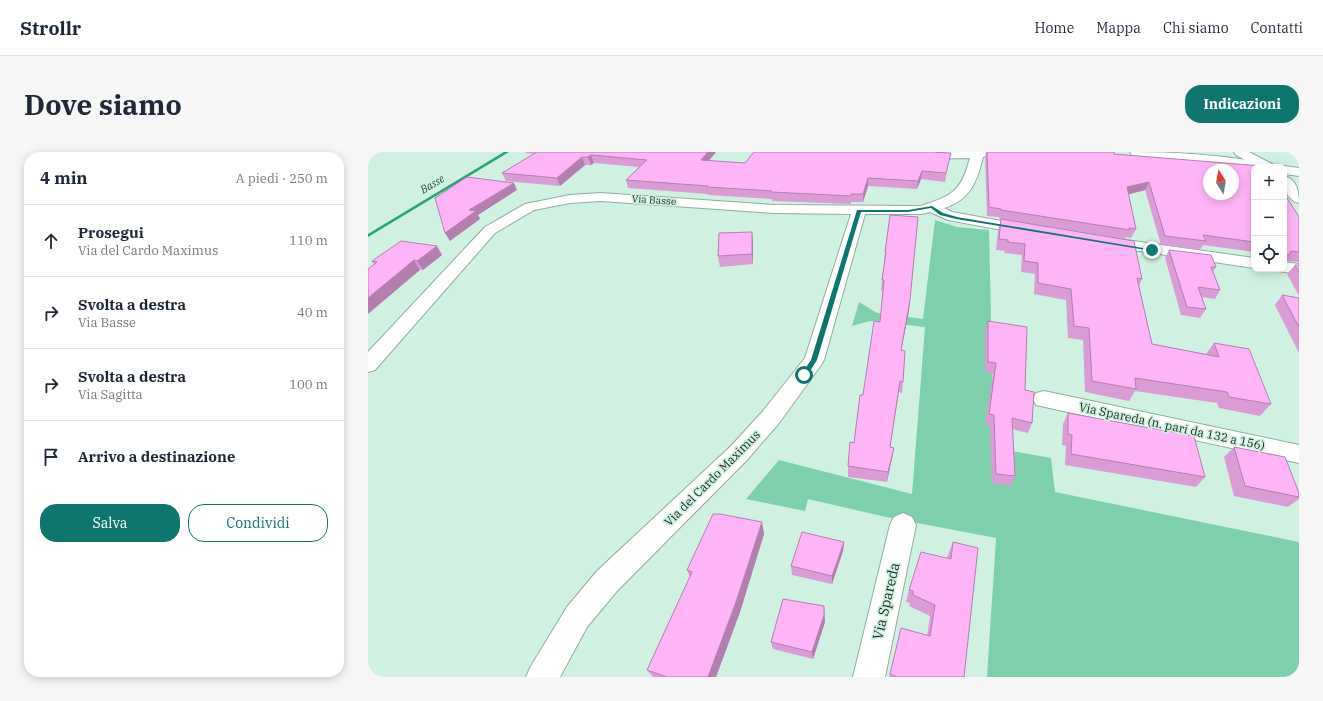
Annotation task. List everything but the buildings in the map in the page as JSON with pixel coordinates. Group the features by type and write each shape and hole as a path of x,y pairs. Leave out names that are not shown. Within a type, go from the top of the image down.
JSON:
{"street":[{"path":"1136,152 1198,157 1252,164"},
{"path":"1198,157 1222,152"},
{"path":"1240,152 1261,164"},
{"path":"908,156 982,153"},
{"name":"Via Basse","path":"368,365 490,230 530,207 570,199 601,197 774,209 908,211 932,207 958,196 966,187 974,167 982,153"},
{"path":"1287,170 1299,172"},
{"path":"1287,184 1299,199"},
{"path":"932,207 942,214 956,218 1042,232"},
{"name":"Via del Cardo Maximus","path":"542,677 577,617 607,581 739,453 771,417 785,396 804,375 814,360 859,211"},
{"path":"1090,240 1152,250 1251,263"},
{"path":"1287,267 1299,269"},
{"name":"Via Spareda (n. pari da 132 a 156)","path":"1044,399 1299,454"},
{"name":"Via Spareda","path":"869,677 903,524"}],"green space":[{"path":"935,220 957,227 989,230 994,448 1051,458 1055,492 1299,542 1299,677 987,677 996,538 886,517 808,499 805,511 746,499 779,460 912,494 925,327 870,321 852,326 859,302 877,313 923,319"}],"waterway":[{"name":"Basse","path":"368,236 507,152"}],"route":[{"path":"804,375 814,360 850,245 859,211 908,211 932,207 942,214 956,218 1152,250"}]}
